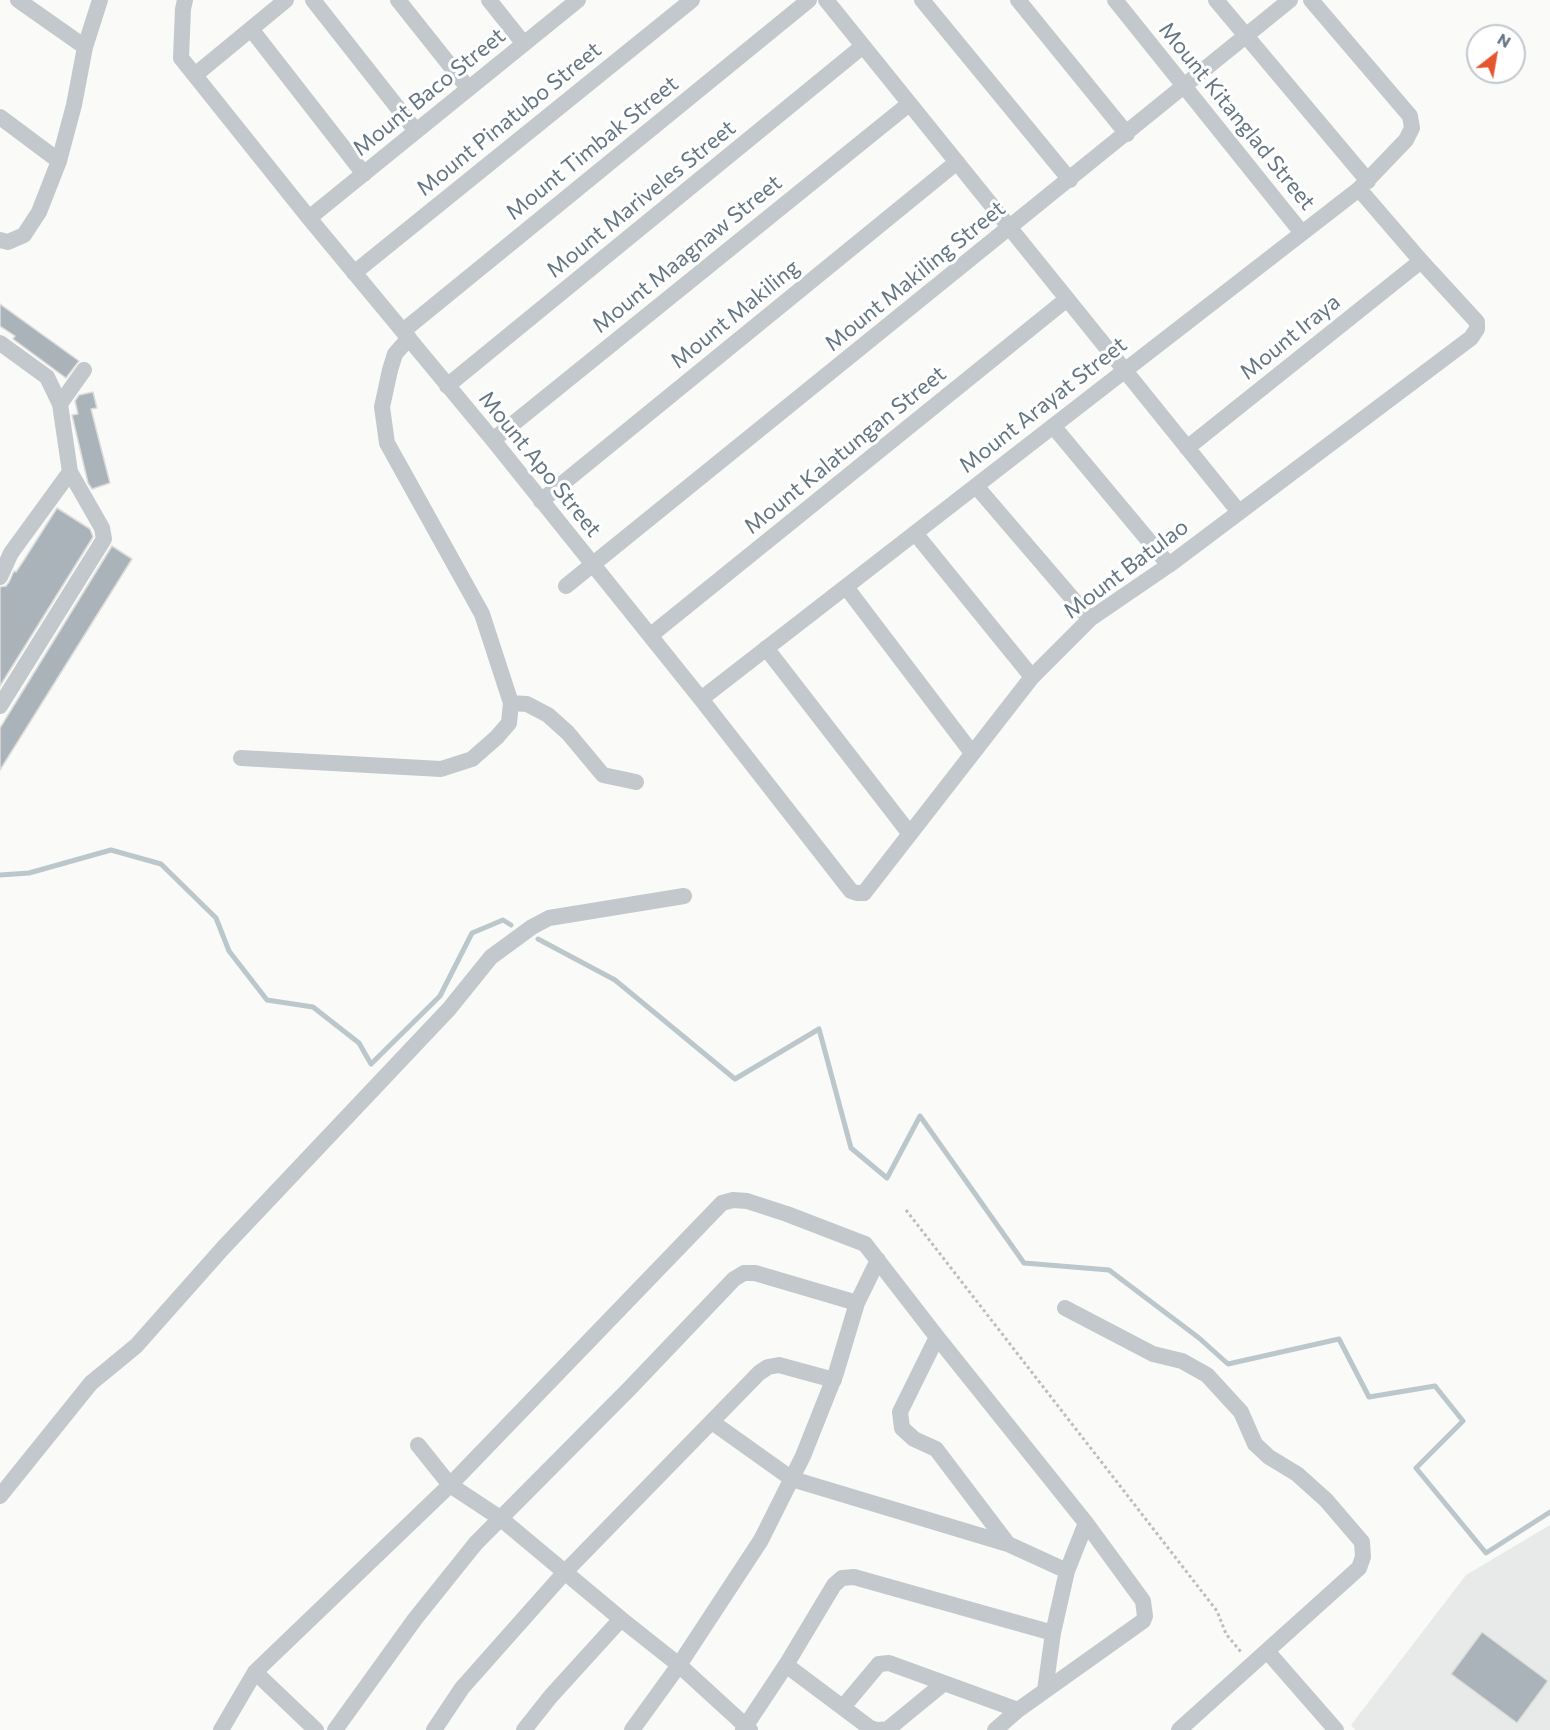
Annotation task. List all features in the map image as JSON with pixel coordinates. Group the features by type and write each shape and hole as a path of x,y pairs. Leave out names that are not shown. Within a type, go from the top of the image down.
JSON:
{"street":[{"path":"18,0 85,47"},
{"path":"0,240 8,242 24,235 39,212 59,161 74,105 85,47 100,0"},
{"name":"Mount Apo Street","path":"185,0 181,58 309,218 651,635 851,891 864,893"},
{"path":"195,75 286,0"},
{"path":"313,0 416,131"},
{"path":"398,0 468,88"},
{"path":"489,0 524,45"},
{"name":"Mount Baco Street","path":"309,218 578,0"},
{"name":"Mount Pinatubo Street","path":"354,273 692,0"},
{"name":"Mount Timbak Street","path":"511,703 482,614 387,443 382,407 395,354 406,335 809,0"},
{"path":"826,0 1239,512"},
{"path":"922,0 1070,180"},
{"path":"1018,0 1127,134"},
{"name":"Mount Kitanglad Street","path":"1115,0 1302,233"},
{"path":"1216,0 1364,185 1421,261"},
{"name":"Mount Makiling Street","path":"566,586 1290,0"},
{"name":"Mount Arayat Street","path":"701,699 1364,185 1406,140 1412,128 1410,116 1311,0"},
{"path":"251,29 364,174"},
{"name":"Mount Mariveles Street","path":"447,386 863,46"},
{"name":"Mount Maagnaw Street","path":"493,440 909,104"},
{"path":"0,117 59,161"},
{"name":"Mount Makiling","path":"541,501 957,162"},
{"name":"Mount Batulao","path":"864,893 1032,677 1090,619 1169,565 1471,338 1477,329 1477,322 1421,261"},
{"name":"Mount Iraya","path":"1187,448 1421,261"},
{"name":"Mount Kalatungan Street","path":"651,635 1067,299"},
{"path":"0,706 104,539 102,528 70,472 60,404 47,377 3,352"},
{"path":"60,404 84,370"},
{"path":"1053,426 1169,565"},
{"path":"0,577 6,549 70,472"},
{"path":"976,486 1090,619"},
{"path":"915,533 1032,677"},
{"path":"846,587 972,753"},
{"path":"766,648 910,834"},
{"path":"241,758 441,769 472,759 497,737 509,723 511,703 528,704 548,715 568,733 603,775 636,782"},
{"path":"0,1496 91,1383 136,1346 223,1248 449,1009 491,957 532,927 549,918 684,896"},
{"path":"221,1730 255,1672 450,1485 722,1203 733,1200 747,1201 787,1214 865,1244 1086,1523 1143,1601 1145,1616 1143,1621 1045,1690 995,1730"},
{"path":"632,1730 680,1665 761,1540 792,1479 834,1380 857,1303 878,1260"},
{"path":"335,1730 415,1619 476,1543 734,1280 744,1273 755,1273 857,1303"},
{"path":"1065,1308 1154,1354 1182,1361 1207,1375 1241,1412 1255,1444 1269,1458 1297,1474 1326,1500 1362,1542 1363,1557 1359,1568 1179,1730"},
{"path":"937,1337 900,1412 902,1428 914,1439 936,1449 1008,1544"},
{"path":"434,1730 462,1688 565,1572 759,1373 768,1367 779,1365 834,1380"},
{"path":"712,1422 792,1479 1008,1544 1067,1571"},
{"path":"418,1446 450,1485 500,1518 680,1665 746,1729 834,1585 842,1578 854,1577 1053,1633"},
{"path":"1045,1690 1053,1633 1067,1571 1086,1523"},
{"path":"524,1730 551,1696 621,1619"},
{"path":"1267,1651 1336,1730"},
{"path":"843,1707 879,1664 889,1663 1018,1710"},
{"path":"786,1665 870,1728 878,1730 888,1729 944,1683"},
{"path":"255,1672 316,1730"}],"path":[{"path":"906,1210 1217,1611 1226,1634 1251,1665"}],"shaded area":[{"path":"1550,1525 1550,1730 1355,1730 1351,1725 1466,1575"}],"building":[{"path":"0,304 79,361 66,378 13,339 15,336 0,326"},
{"path":"93,392 97,408 91,409 110,483 92,489 88,483 72,415 78,414 75,401 79,395"},
{"path":"57,508 90,529 93,537 0,686 0,587 6,586 9,582"},
{"path":"112,546 132,559 0,770 0,728"},
{"path":"1482,1632 1548,1681 1517,1723 1451,1674"}],"waterway":[{"path":"0,875 29,873 111,850 161,864 216,918 229,951 267,1000 313,1007 359,1043 371,1064 440,996 472,933 503,920 511,925"},
{"path":"538,939 615,980 735,1079 819,1029 851,1148 887,1178 920,1116 1024,1263 1109,1270 1199,1338 1228,1364 1339,1339 1369,1397 1435,1386 1463,1421 1416,1468 1486,1553 1550,1512"}]}
